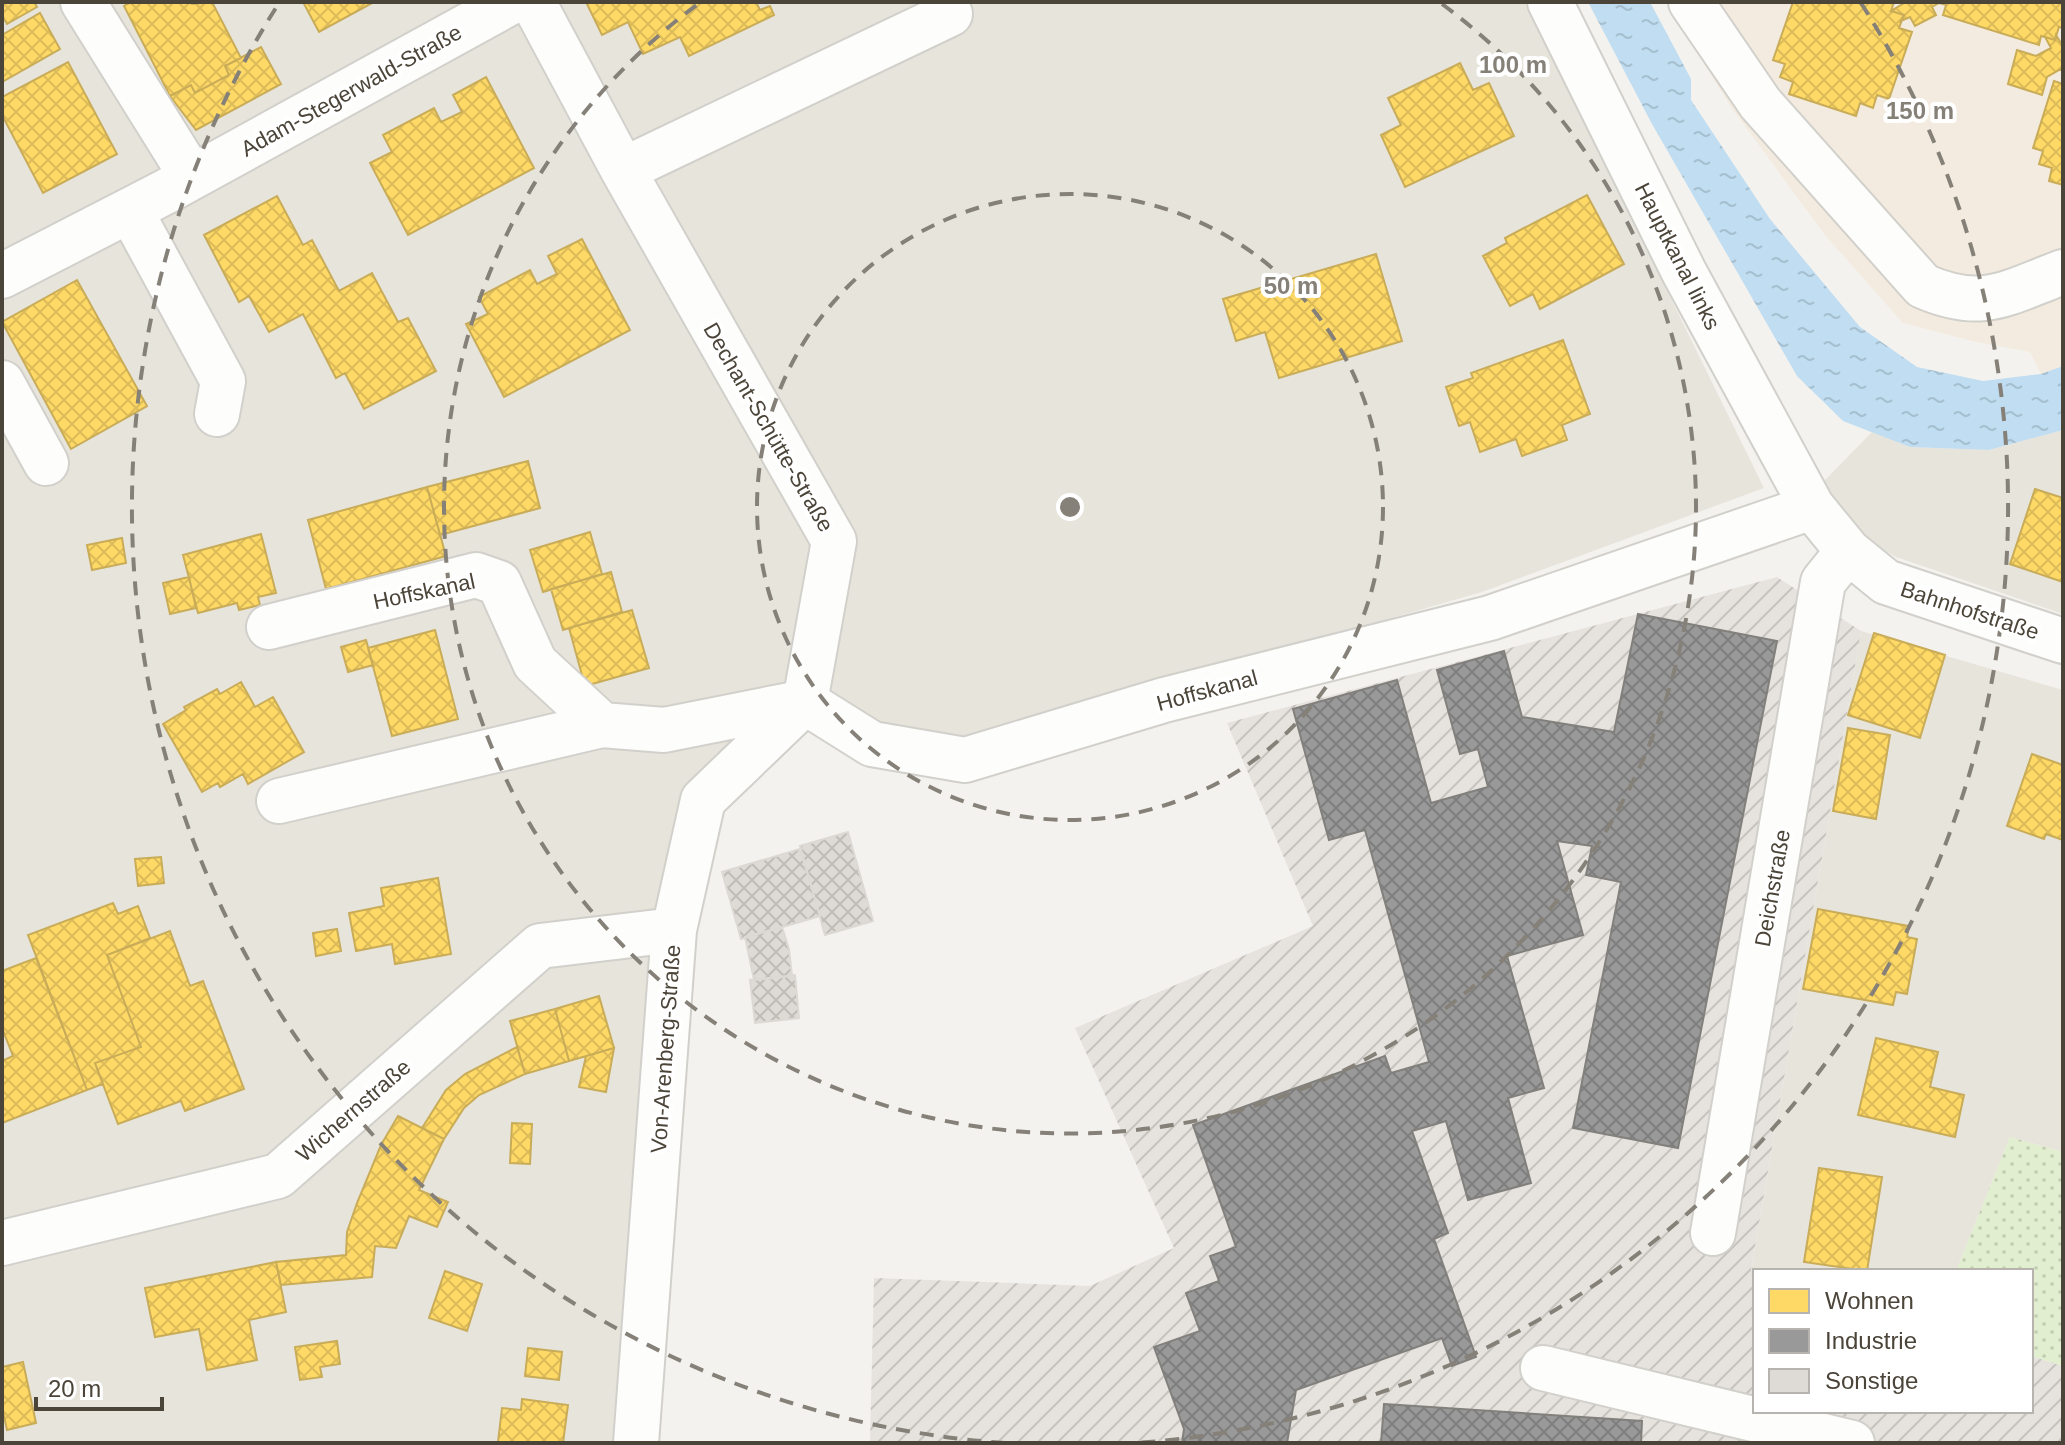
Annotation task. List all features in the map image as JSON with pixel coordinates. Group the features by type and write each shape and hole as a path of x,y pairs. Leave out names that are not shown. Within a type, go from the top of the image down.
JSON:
{"street":[{"path":"83,2 192,177"},
{"name":"Adam-Stegerwald-Straße","path":"2,276 192,177 511,2"},
{"name":"Dechant-Schütte-Straße","path":"533,2 623,170 834,541 805,702"},
{"name":"Hauptkanal links","path":"1550,2 1684,272 1812,507"},
{"path":"1691,2 1760,103 1923,286 1951,298 1988,300 2063,272"},
{"path":"623,170 950,14"},
{"path":"130,210 223,381 217,414"},
{"path":"2,383 46,463"},
{"name":"Bahnhofstraße","path":"1812,507 1848,551 1886,582 2063,641"},
{"name":"Hoffskanal","path":"805,702 872,744 965,760 1164,700 1490,618 1812,507"},
{"name":"Deichstraße","path":"1713,1233 1823,582 1848,551"},
{"name":"Hoffskanal","path":"269,627 476,575 499,583 535,663 602,725"},
{"path":"279,801 602,725 664,730 805,702"},
{"name":"Von-Arenberg-Straße","path":"636,1443 674,930 703,800 805,702"},
{"name":"Wichernstraße","path":"2,1243 278,1176 540,946 674,930"},
{"path":"1543,1368 1852,1443"}],"shaded area":[{"path":"2,2 1525,2 1764,488 1482,592 967,740 877,732 830,696 717,805 687,948 650,1443 2,1443"},
{"path":"1665,2 2063,2 2063,366 2041,374 2030,352 1903,323 1825,235 1733,110"},
{"path":"2063,430 2063,614 1896,557 1845,527 1821,484 1872,432 1910,447 1989,450"},
{"path":"1777,577 1861,631 1751,1270 1753,1413 2033,1413 2033,1357 2063,1366 2063,1443 870,1443 874,1278 1090,1286 1174,1248 1075,1028 1313,926 1227,723"},
{"path":"1861,631 2063,690 2063,1152 2010,1137 1957,1269 1751,1271"}],"green space":[{"path":"2010,1137 2063,1152 2063,1366 2033,1357 2033,1269 1957,1269"}],"water":[{"path":"1588,2 1650,2 1691,79 1691,100 1770,219 1860,327 1917,367 1983,381 2041,374 2063,366 2063,430 1989,450 1910,447 1843,421 1797,376 1652,124"}],"building: Wohnen":[{"path":"2,2 34,2 37,7 7,24 2,15"},
{"path":"131,2 212,2 241,58 225,66 229,75 195,93 191,85 170,96 124,6"},
{"path":"303,2 374,2 319,32"},
{"path":"586,2 756,2 760,10 770,6 774,15 689,56 680,37 643,54 628,22 602,35"},
{"path":"1793,2 1894,2 1891,11 1904,15 1899,28 1912,32 1889,99 1877,95 1873,108 1860,103 1856,116 1789,94 1793,82 1780,77 1785,64 1773,60"},
{"path":"1906,2 1947,2 1946,5 1939,3 1932,7 1936,15 1915,26 1910,17 1901,21 1904,15 1891,11"},
{"path":"1947,2 2063,2 2063,28 2059,27 2055,40 2041,36 2039,45 1943,15"},
{"path":"40,13 60,49 2,82 2,35"},
{"path":"2056,35 2063,42 2063,73 2061,69 2047,77 2042,95 2008,84 2017,50 2036,56 2051,48 2045,37 2055,40"},
{"path":"261,47 281,84 196,130 170,96 191,85 195,93 229,75 225,66"},
{"path":"68,62 117,154 43,193 2,115 2,97"},
{"path":"1460,63 1473,90 1489,83 1514,136 1405,187 1381,135 1401,125 1388,98"},
{"path":"486,77 534,168 408,235 370,163 392,152 383,135 434,108 441,122 462,112 453,95"},
{"path":"2054,81 2063,84 2063,185 2049,181 2052,168 2039,164 2043,151 2033,148"},
{"path":"1587,195 1624,264 1540,309 1533,294 1510,306 1483,256 1507,243 1505,238"},
{"path":"277,196 303,245 312,240 339,291 372,273 398,322 408,318 436,371 364,409 345,373 336,378 303,314 269,332 249,296 239,302 204,235"},
{"path":"582,239 630,330 504,397 466,324 488,314 479,297 530,270 537,284 557,274 548,256"},
{"path":"1376,254 1402,341 1279,378 1265,332 1236,341 1223,299"},
{"path":"77,280 147,406 71,449 2,322"},
{"path":"1563,340 1590,414 1562,425 1567,440 1522,456 1516,439 1480,452 1470,422 1459,426 1446,387 1473,378 1471,373"},
{"path":"528,461 540,508 440,535 427,487"},
{"path":"427,487 446,556 326,589 308,520"},
{"path":"2035,489 2063,498 2063,582 2010,564"},
{"path":"590,532 602,574 543,592 530,550"},
{"path":"261,534 276,593 258,597 260,605 239,610 237,603 198,613 183,555"},
{"path":"122,538 126,563 92,570 87,545"},
{"path":"611,572 622,612 563,630 551,589"},
{"path":"189,577 196,608 170,614 163,583"},
{"path":"632,610 649,668 585,686 569,628"},
{"path":"435,630 458,719 392,736 368,648"},
{"path":"1874,633 1945,655 1920,738 1848,715"},
{"path":"366,640 373,665 348,672 341,647"},
{"path":"241,682 255,707 273,697 304,752 248,784 243,774 220,787 218,783 202,792 163,724 186,710 184,707 217,689 220,694"},
{"path":"1848,728 1890,735 1876,819 1833,811"},
{"path":"2032,754 2063,765 2063,840 2046,834 2044,839 2007,826"},
{"path":"161,857 164,883 138,886 135,859"},
{"path":"438,878 451,954 395,964 392,944 356,951 349,913 384,906 381,888"},
{"path":"113,903 118,914 138,906 150,938 107,955 141,1047 95,1063 103,1084 87,1090 28,935"},
{"path":"1818,909 1909,926 1907,937 1917,939 1907,994 1896,992 1893,1005 1803,989"},
{"path":"337,929 341,951 316,956 313,933"},
{"path":"170,931 190,986 203,981 244,1089 185,1111 181,1101 118,1124 95,1063 141,1047 107,955"},
{"path":"36,958 87,1090 2,1123 2,1061 13,1056 2,1028 2,971"},
{"path":"599,996 614,1048 569,1061 555,1009"},
{"path":"555,1009 569,1061 525,1074 510,1021"},
{"path":"1876,1038 1938,1052 1930,1087 1964,1095 1955,1137 1858,1115"},
{"path":"517,1047 525,1074 479,1095 464,1108 444,1139 422,1128 446,1090 465,1074"},
{"path":"614,1048 606,1092 579,1087 586,1056"},
{"path":"398,1116 444,1139 419,1190 448,1202 437,1227 409,1216 396,1248 375,1246 372,1277 281,1285 276,1262 346,1255 347,1232 357,1203 381,1145"},
{"path":"512,1123 532,1124 530,1164 510,1163"},
{"path":"1819,1168 1882,1177 1867,1269 1804,1262"},
{"path":"276,1262 286,1312 249,1320 257,1360 207,1370 199,1329 155,1337 145,1288"},
{"path":"445,1271 482,1284 467,1331 429,1318"},
{"path":"337,1341 340,1364 320,1367 322,1377 300,1380 295,1347"},
{"path":"528,1348 562,1352 559,1380 525,1376"},
{"path":"23,1362 36,1423 7,1430 2,1407 2,1367"},
{"path":"522,1399 568,1405 563,1443 498,1442 502,1408 521,1410"}],"building: Industrie":[{"path":"1638,614 1777,641 1678,1148 1573,1128 1621,882 1586,875 1592,846 1557,841 1583,935 1507,956 1544,1088 1508,1098 1531,1183 1468,1200 1446,1121 1412,1131 1448,1233 1434,1239 1476,1357 1452,1366 1442,1338 1296,1390 1287,1443 1182,1443 1184,1429 1154,1347 1200,1331 1186,1293 1219,1281 1210,1256 1236,1247 1193,1125 1385,1056 1391,1073 1429,1062 1365,830 1329,840 1293,709 1397,680 1431,803 1488,787 1478,749 1460,754 1437,670 1504,651 1522,717 1614,732"},
{"path":"1384,1404 1642,1421 1641,1443 1381,1443"}],"building: Sonstige":[{"path":"848,832 873,921 825,935 800,846"},
{"path":"800,849 820,916 741,939 722,872"},
{"path":"782,927 789,949 792,976 754,980 745,937"},
{"path":"795,975 799,1018 755,1023 750,980"}]}
